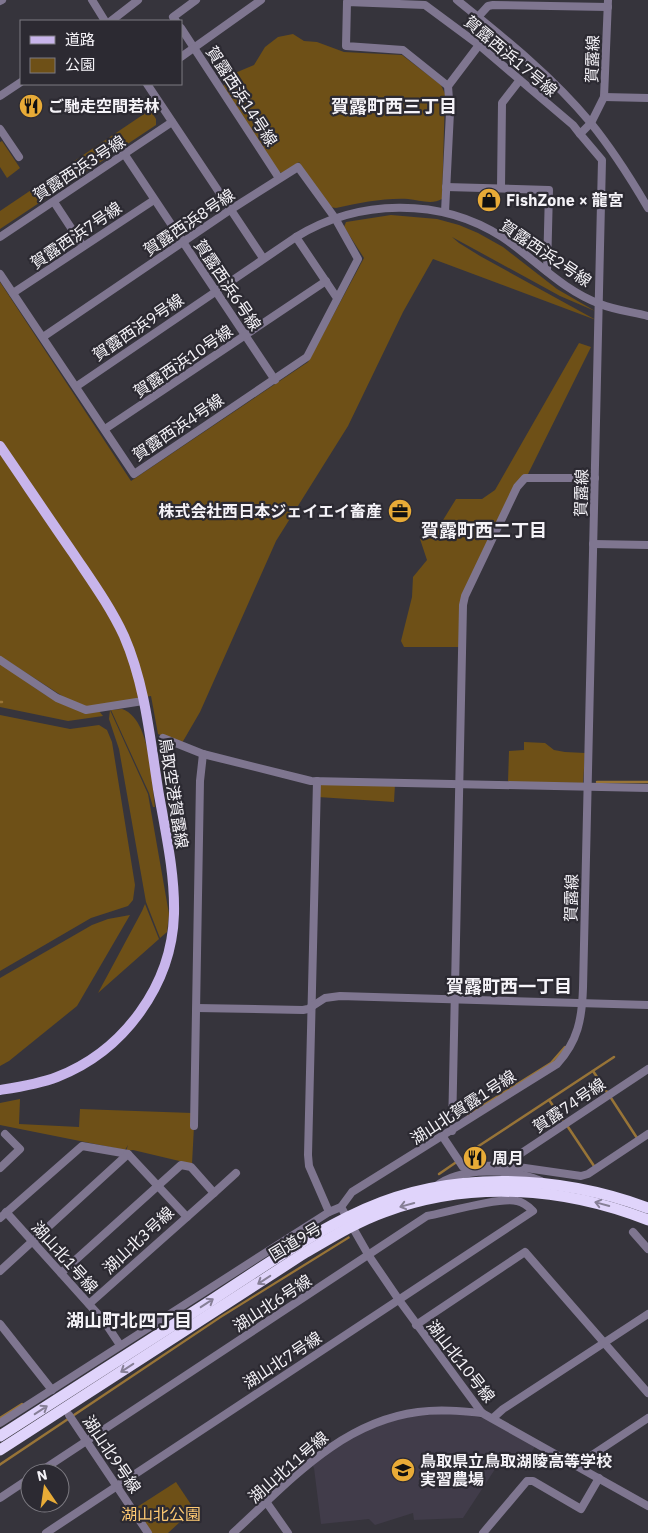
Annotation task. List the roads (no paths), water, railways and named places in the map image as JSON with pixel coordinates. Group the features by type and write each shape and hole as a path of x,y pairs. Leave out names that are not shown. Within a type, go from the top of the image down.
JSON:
{"highway":[{"name":"国道9号","path":"0,1436 283,1254 346,1217 392,1199 434,1188 486,1182 545,1184 596,1192 648,1208"},
{"name":"国道9号","path":"0,1450 289,1263 346,1217 383,1212 420,1201 456,1194 492,1191 528,1192 569,1197 614,1208 648,1220"}],"main road":[{"name":"鳥取空港賀露線","path":"0,446 111,611 131,655 143,701 173,889 173,930 165,964 156,988 128,1028 103,1051 78,1067 56,1077 0,1090"}],"street":[{"path":"92,0 105,20"},
{"path":"112,20 138,0"},
{"path":"175,20 173,17 196,0"},
{"path":"182,56 261,0"},
{"path":"457,0 514,48 591,123 622,166 648,208"},
{"name":"賀露西浜17号線","path":"448,86 403,50 346,46 347,2 425,5 479,45 580,134"},
{"path":"478,17 488,6 493,5 608,4"},
{"name":"賀露線","path":"582,1002 602,160 580,134 591,123 604,97 608,4"},
{"name":"賀露西浜14号線","path":"182,30 280,178"},
{"path":"445,212 450,112 448,86 479,45"},
{"path":"500,188 502,103 519,81"},
{"path":"0,96 20,83"},
{"path":"148,85 263,258"},
{"path":"604,97 648,98"},
{"name":"賀露西浜3号線","path":"0,237 172,122"},
{"path":"1,133 19,157"},
{"name":"賀露西浜6号線","path":"125,155 275,380"},
{"name":"賀露西浜8号線","path":"44,337 230,210 298,167 335,218"},
{"path":"446,187 549,190 547,271"},
{"name":"賀露西浜7号線","path":"14,293 154,200"},
{"path":"54,202 83,246"},
{"name":"賀露西浜2号線","path":"215,291 313,226 358,211 390,207 445,212 502,237 564,284 599,304 648,316"},
{"name":"賀露西浜4号線","path":"0,274 77,386 134,474 307,357 358,259 335,218"},
{"path":"296,237 338,298"},
{"name":"賀露西浜10号線","path":"105,429 326,282"},
{"name":"賀露西浜9号線","path":"77,386 215,291"},
{"path":"452,1131 453,1000 465,596 521,481 533,476 595,478"},
{"path":"593,544 648,545"},
{"path":"0,660 57,698 86,710 143,701"},
{"path":"162,738 203,754 317,781 648,788"},
{"path":"194,1126 200,781 203,754"},
{"path":"317,781 308,1155 309,1166 329,1212"},
{"path":"197,1008 303,1010 325,998 340,996 648,1005"},
{"name":"湖山北賀露1号線","path":"346,1217 352,1192 443,1137 557,1064 575,1041 579,1028 582,1002"},
{"name":"賀露74号線","path":"504,1168 648,1069"},
{"path":"0,1168 20,1149 5,1134"},
{"path":"434,1188 446,1178 473,1170 504,1168 581,1176 588,1174 648,1134"},
{"path":"443,1137 463,1167 473,1170"},
{"path":"3,1215 82,1146 128,1154"},
{"path":"0,1271 128,1154"},
{"name":"湖山北3号線","path":"89,1304 187,1217 128,1154"},
{"path":"61,1273 181,1164 191,1167 214,1193"},
{"path":"504,1168 545,1184"},
{"path":"187,1217 236,1173"},
{"name":"湖山北6号線","path":"53,1463 427,1216 487,1203 515,1200 525,1204 533,1211"},
{"name":"湖山北7号線","path":"46,1533 533,1211"},
{"path":"0,1423 329,1212 346,1217"},
{"name":"湖山北1号線","path":"3,1215 32,1242 89,1304 120,1345"},
{"name":"湖山北10号線","path":"346,1217 369,1256 416,1325 482,1413 648,1506"},
{"path":"633,1232 648,1249"},
{"path":"416,1325 525,1252 648,1393"},
{"path":"493,1418 503,1409 648,1314"},
{"path":"0,1324 52,1390"},
{"name":"湖山北11号線","path":"233,1533 324,1452 363,1428 417,1412 457,1411 482,1413"},
{"name":"湖山北9号線","path":"69,1415 148,1533"},
{"path":"577,1465 648,1418"},
{"path":"483,1533 527,1481 533,1481 581,1510 599,1478"},
{"path":"0,1498 20,1485"},
{"path":"267,1503 288,1533"}],"waterway":[{"path":"597,782 648,782"},
{"path":"468,1115 551,1063 565,1047"},
{"path":"468,1153 614,1057"},
{"path":"593,1071 607,1092"},
{"path":"611,1098 637,1138"},
{"path":"549,1100 564,1121"},
{"path":"568,1127 594,1166"},
{"path":"439,1174 455,1163"},
{"path":"0,1418 22,1404"}],"place":[{"name":"ご馳走空間若林","path":"31,106"},
{"name":"FishZone × 龍宮","path":"489,200"},
{"name":"株式会社西日本ジェイエイ畜産","path":"400,511"},
{"name":"周月","path":"475,1158"},
{"name":"鳥取県立鳥取湖陵高等学校 実習農場","path":"403,1470"}],"district":[{"name":"賀露町西三丁目","path":"394,107"},
{"name":"賀露町西二丁目","path":"484,531"},
{"name":"賀露町西一丁目","path":"509,987"},
{"name":"湖山町北四丁目","path":"129,1321"}],"park label":[{"name":"湖山北公園","path":"161,1514"}]}
